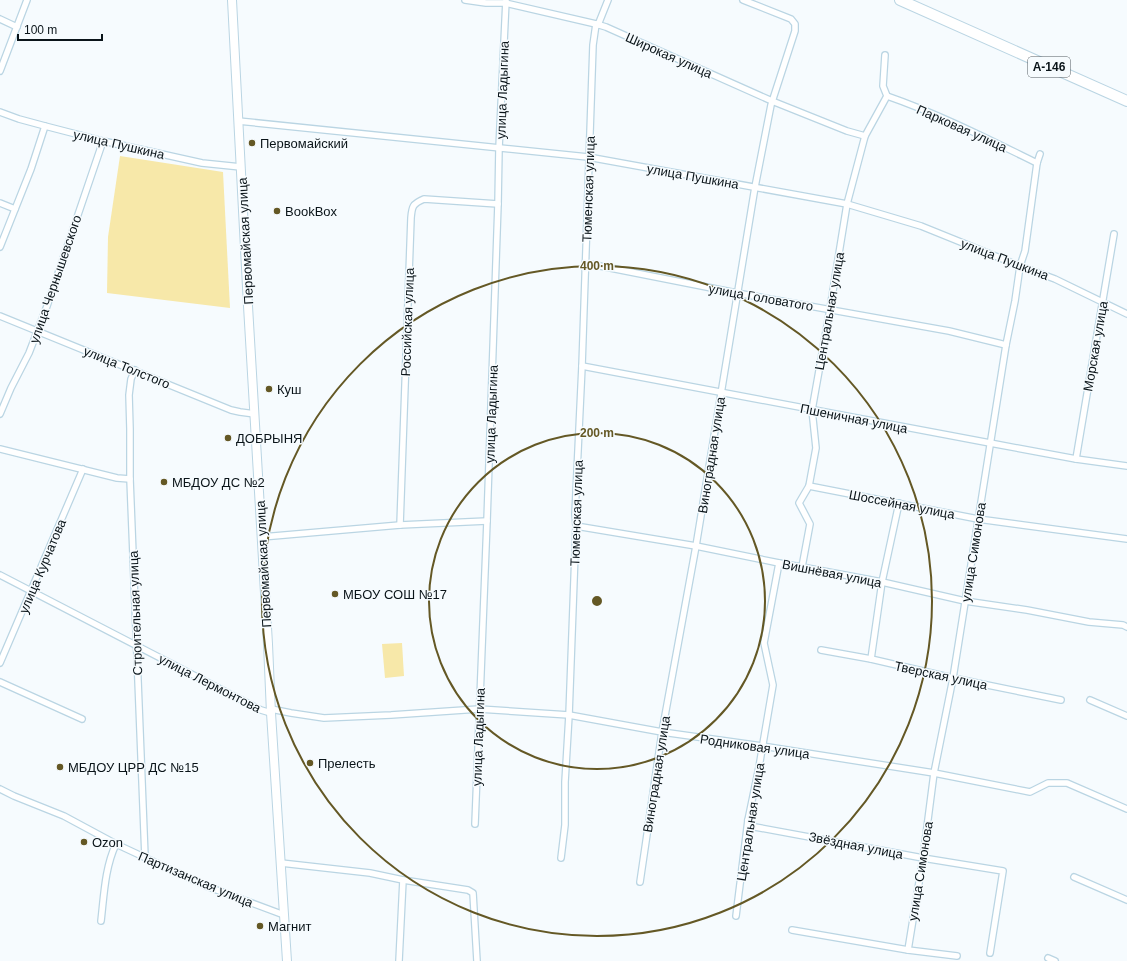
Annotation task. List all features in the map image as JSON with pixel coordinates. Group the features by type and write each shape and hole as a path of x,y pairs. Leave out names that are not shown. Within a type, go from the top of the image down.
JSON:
{"highway":[{"name":"А-146","path":"900,0 1127,101"}],"street":[{"path":"0,71 28,0"},
{"name":"Первомайская улица","path":"232,0 271,711 287,961"},
{"name":"Широкая улица","path":"465,0 486,3 506,1 597,25 620,33 772,101 847,131 865,136"},
{"name":"Тюменская улица","path":"561,858 565,825 565,782 569,715 593,44 597,25 608,0"},
{"name":"Виноградная улица","path":"640,882 662,732 696,546 755,187 772,101 795,31 795,24 791,19 743,0"},
{"name":"улица Ладыгина","path":"475,824 487,522 499,148 506,1"},
{"path":"0,19 17,27"},
{"path":"885,55 883,86 887,96"},
{"name":"Центральная улица","path":"802,567 810,524 799,502 809,486 816,448 812,410 847,204 865,136 887,96"},
{"name":"Парковая улица","path":"887,96 958,125 1037,163"},
{"name":"улица Пушкина","path":"0,112 19,119 103,141 202,163 241,167"},
{"name":"улица Пушкина","path":"238,121 588,158 847,204 921,226 1055,279 1127,314"},
{"path":"0,247 31,169 45,126"},
{"name":"улица Чернышевского","path":"0,414 11,388 29,353 47,306 103,141"},
{"name":"улица Симонова","path":"908,950 924,858 934,773 953,678 1006,345 1020,266 1025,251 1037,163 1040,154"},
{"name":"Российская улица","path":"400,525 412,208 416,202 424,199 498,204"},
{"path":"0,203 15,209"},
{"name":"Морская улица","path":"1076,459 1114,234"},
{"name":"улица Головатого","path":"585,263 737,294 830,309 949,331 1006,345"},
{"name":"улица Толстого","path":"0,316 231,410 255,414"},
{"name":"Пшеничная улица","path":"582,366 990,444 1127,466"},
{"name":"Строительная улица","path":"135,370 131,379 129,395 130,479 145,857"},
{"path":"0,450 117,478 130,479"},
{"name":"улица Курчатова","path":"0,663 82,469"},
{"name":"Шоссейная улица","path":"809,486 978,519 1127,540"},
{"path":"871,659 882,582 899,503"},
{"path":"262,537 400,525 487,522"},
{"name":"Вишнёвая улица","path":"576,526 696,546 882,582 965,601 1027,610 1089,622 1123,625 1127,627"},
{"name":"Центральная улица","path":"736,916 748,820 773,685 764,643 779,563"},
{"name":"улица Лермонтова","path":"0,575 261,710 324,718 480,709"},
{"name":"Тверская улица","path":"821,650 871,659 953,678 1061,700"},
{"path":"0,682 82,719"},
{"path":"1090,700 1127,716"},
{"name":"Родниковая улица","path":"480,709 569,715 662,732 934,773 1030,792 1048,783 1067,783 1127,809"},
{"name":"Партизанская улица","path":"0,789 64,816 116,844 206,886 284,915"},
{"name":"Звёздная улица","path":"748,820 755,826 924,858 1003,871 990,952"},
{"path":"101,921 111,854 116,844"},
{"path":"280,863 370,873 403,880 468,890 473,893 477,961"},
{"path":"1074,877 1127,900"},
{"path":"399,961 403,880"},
{"path":"792,930 908,950 958,956"},
{"path":"1048,958 1055,961"}],"shaded area":[{"path":"120,156 223,172 230,308 107,293 108,237"},
{"path":"402,643 404,676 385,678 382,644"}],"place":[{"name":"Первомайский","path":"252,143"},
{"name":"BookBox","path":"277,211"},
{"name":"Куш","path":"269,389"},
{"name":"ДОБРЫНЯ","path":"228,438"},
{"name":"МБДОУ ДС №2","path":"164,482"},
{"name":"МБОУ СОШ №17","path":"335,594"},
{"name":"Прелесть","path":"310,763"},
{"name":"МБДОУ ЦРР ДС №15","path":"60,767"},
{"name":"Ozon","path":"84,842"},
{"name":"Магнит","path":"260,926"}]}
